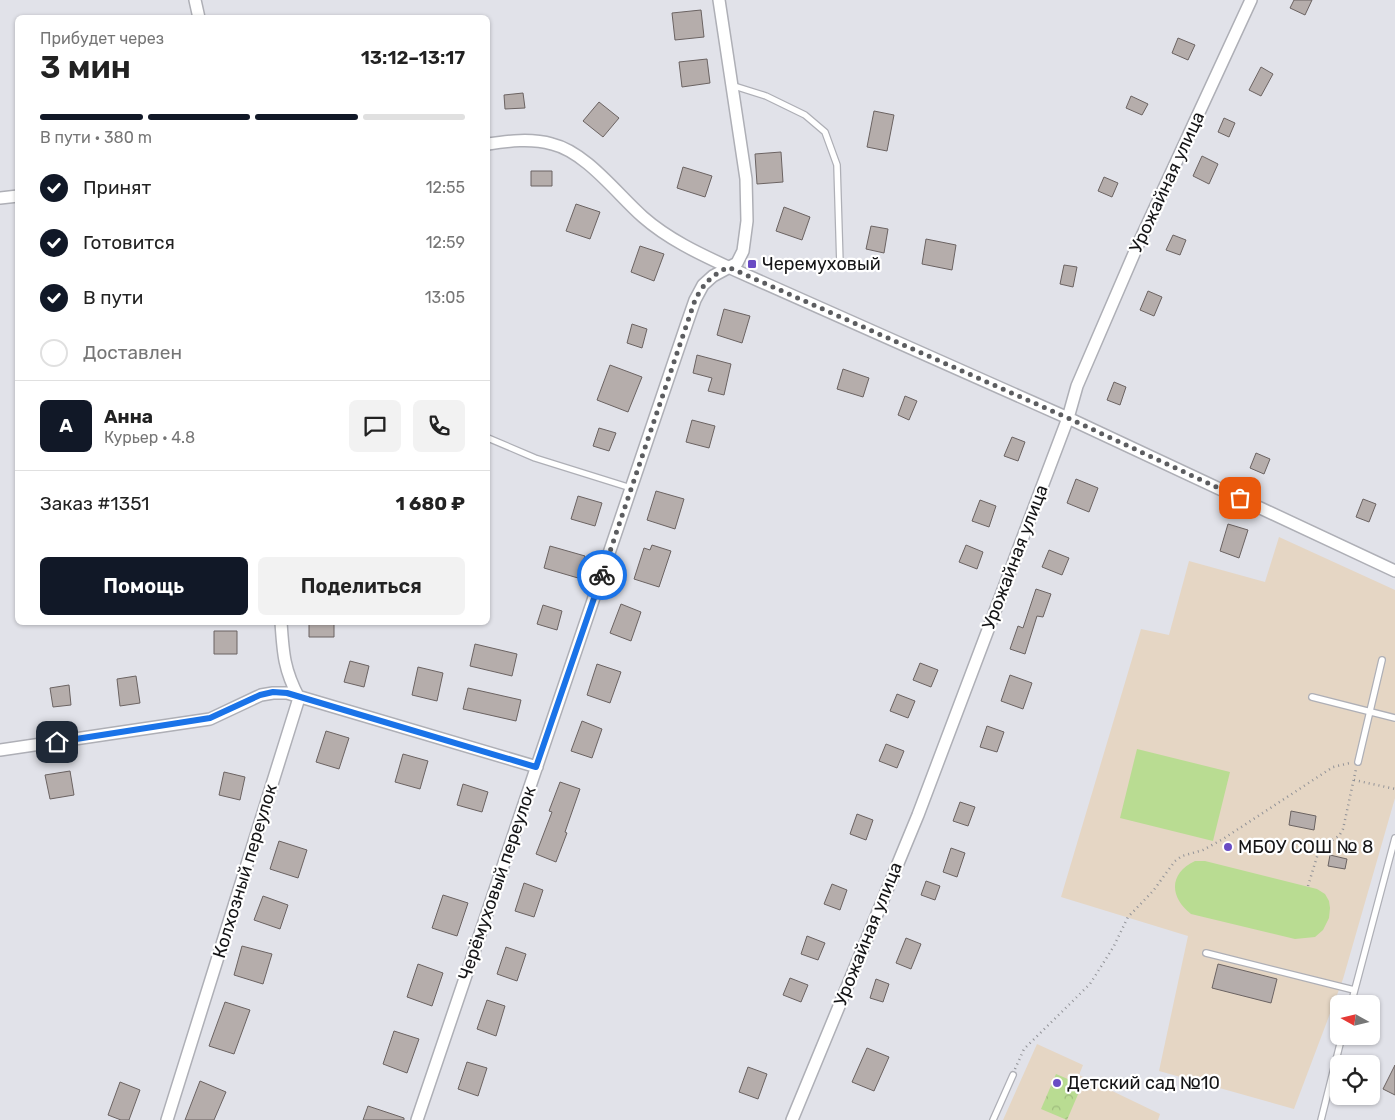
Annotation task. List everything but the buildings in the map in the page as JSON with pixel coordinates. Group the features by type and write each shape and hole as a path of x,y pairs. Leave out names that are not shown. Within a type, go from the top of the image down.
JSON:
{"street":[{"path":"195,0 198,15"},
{"name":"Черёмуховый переулок","path":"417,1120 695,300 703,285 713,276 737,263 743,252 746,221 746,179 719,0"},
{"name":"Урожайная улица","path":"792,1120 918,814 1068,418 1077,386 1136,249 1251,0"},
{"path":"490,144 512,141 552,143 566,149 595,169 643,217 666,235 688,248 1068,418 1395,571"},
{"path":"0,198 15,196"},
{"path":"281,625 283,653 289,679 299,698"},
{"path":"0,750 210,718 260,695 273,692 287,693 536,767"},
{"name":"Колхозный переулок","path":"168,1120 299,698"}],"lane":[{"path":"731,85 766,96 798,111 825,132 836,165 840,265"},
{"path":"490,439 535,458 631,488"},
{"path":"1358,762 1382,660"},
{"path":"1312,697 1395,718"},
{"path":"1353,995 1395,838"},
{"path":"1206,952 1354,990"},
{"path":"1321,1120 1340,1045"},
{"path":"993,1120 1013,1075"}],"path":[{"path":"1013,1075 1024,1049 1090,984 1114,946 1128,917 1153,891 1175,861 1182,856 1203,850 1223,839 1333,767 1358,762 1343,829 1339,836 1320,848 1308,886"},
{"path":"1354,780 1395,789"}],"shaded area":[{"name":"МБОУ СОШ № 8","path":"1279,537 1395,590 1395,798 1343,979 1337,995 1330,995 1330,1013 1294,1109 1159,1071 1188,936 1061,897 1141,629 1169,635 1189,561 1265,582"},
{"name":"Детский сад №10","path":"1037,1044 1083,1065 1079,1075 1160,1114 1158,1120 1003,1120"}],"green space":[{"path":"1137,749 1230,772 1213,841 1120,818"},
{"path":"1195,861 1205,861 1317,889 1325,894 1329,901 1329,918 1323,930 1315,937 1295,939 1191,914 1179,900 1175,886 1180,872"},
{"path":"1056,1074 1082,1085 1067,1120 1041,1109"}],"way so far":[{"path":"602,575 695,300 703,285 728,267 1068,418 1240,498"}],"place":[{"name":"Черемуховый","path":"752,264"},
{"name":"МБОУ СОШ № 8","path":"1228,847"},
{"name":"Детский сад №10","path":"1057,1083"}],"route":[{"path":"57,742 210,718 260,695 273,692 287,693 536,767 602,575"}]}
